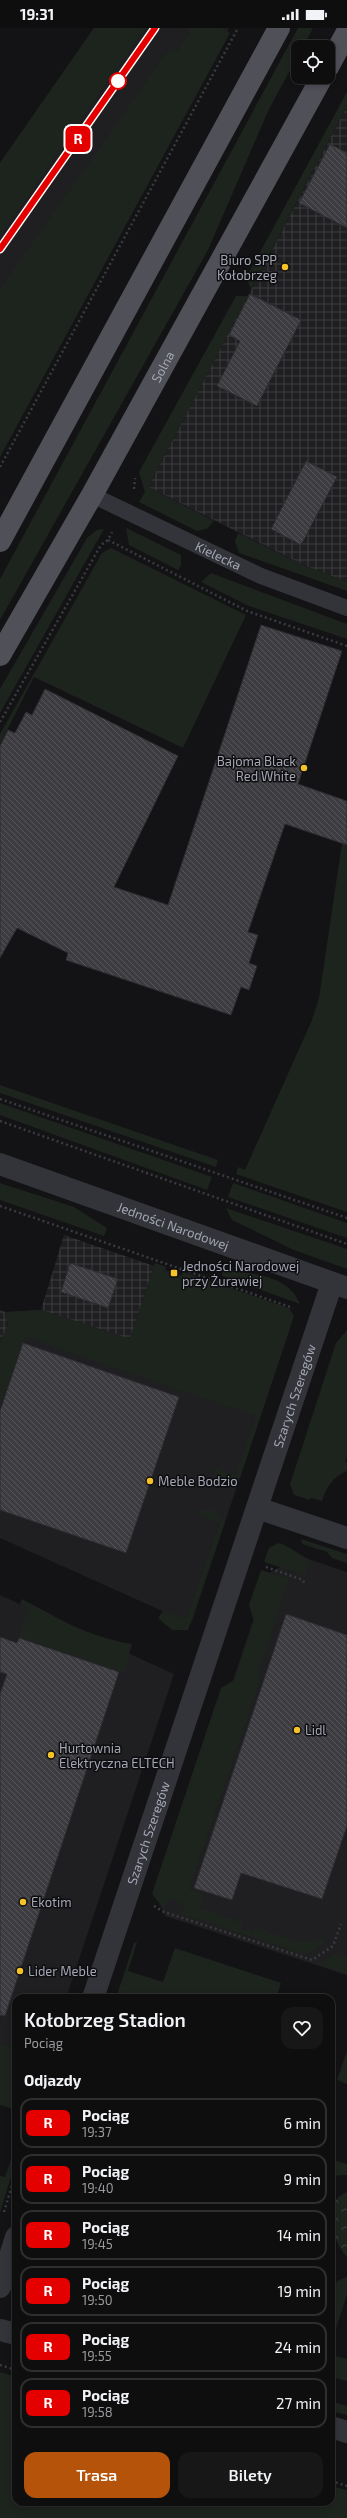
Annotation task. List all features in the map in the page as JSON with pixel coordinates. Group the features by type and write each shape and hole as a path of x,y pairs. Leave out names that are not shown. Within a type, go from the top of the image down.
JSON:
{"main road":[{"path":"0,541 279,28"},
{"path":"335,54 347,32"},
{"name":"Solna","path":"0,655 92,495 318,84"}],"street":[{"name":"Jedności Narodowej","path":"0,1164 339,1286"},
{"name":"Szarych Szeregów","path":"94,1994 257,1508 339,1286"},
{"path":"257,1508 347,1538"},
{"path":"0,2287 12,2250"},
{"path":"0,2330 12,2333"},
{"path":"335,2428 347,2432"}],"lane":[{"name":"Kielecka","path":"92,495 261,576 347,608"}],"path":[{"path":"0,467 238,28"},
{"path":"0,722 101,545 108,540 114,527"},
{"path":"108,540 247,611 347,646"},
{"path":"0,1099 347,1218"},
{"path":"0,1121 347,1244"},
{"path":"0,1206 292,1306 296,1312"},
{"path":"264,1566 303,1580 304,1583"},
{"path":"149,1900 154,1906 164,1912 312,1960 333,1946 341,1924"},
{"path":"2,2216 12,2185"},
{"path":"0,2365 12,2369"},
{"path":"335,2482 347,2486"}],"shaded area":[{"path":"94,28 229,28 0,442 0,163"},
{"path":"347,106 347,582 303,565 148,487"},
{"path":"64,1235 154,1266 130,1339 41,1310"},
{"path":"154,1266 278,1308 289,1331 191,1624 0,1538 0,1344 8,1324 5,1312 41,1310 130,1339"},
{"path":"0,1310 5,1312 8,1324 0,1344"},
{"path":"300,1556 347,1572 347,1975 165,1916 159,1903 269,1573"},
{"path":"0,1595 174,1674 67,1994 12,1994 12,2105 0,2101"}],"green space":[{"path":"94,28 145,28 0,236 0,163"},
{"path":"186,28 222,28 230,33 0,457 0,289 170,48 177,52 190,32"},
{"path":"298,28 313,28 307,40 292,40"},
{"path":"291,41 291,69 269,109 208,250 0,620 0,579"},
{"path":"347,92 347,106 251,289 246,278"},
{"path":"236,296 248,296 148,487 214,521 207,529 197,531 139,502 145,492 139,472"},
{"path":"126,528 181,555 181,565 178,570 129,545"},
{"path":"104,529 0,713 0,689 87,538 97,530"},
{"path":"238,533 303,565 347,582 347,591 239,553 235,542"},
{"path":"111,548 246,615 183,748 34,677 0,744 0,734 102,553"},
{"path":"211,573 347,624 347,639 249,606 201,582"},
{"path":"347,827 347,1212 236,1174 238,1167 245,1170 312,1020 319,998 342,843"},
{"path":"0,1085 218,1160 216,1167 0,1093"},
{"path":"0,1103 212,1177 207,1190 0,1115"},
{"path":"0,1183 74,1207 107,1228 104,1236 0,1200"},
{"path":"233,1183 347,1223 347,1238 228,1197"},
{"path":"226,1208 347,1249 347,1269 294,1250 232,1220"},
{"path":"155,1263 166,1267 165,1273 181,1278 183,1272 289,1308 294,1316 240,1478 221,1481 214,1474 213,1467 235,1476 256,1416 25,1337 0,1407 0,1344 8,1324 5,1312 41,1310 130,1339"},
{"path":"223,1271 257,1274 278,1281 287,1286 300,1304 222,1276"},
{"path":"347,1330 347,1456 345,1462 347,1462 347,1471 334,1479 322,1501 311,1498 310,1500 294,1495 290,1484 336,1343"},
{"path":"211,1509 219,1514 225,1522 188,1630 172,1630 158,1618 163,1611 186,1619 220,1523 197,1514 201,1510"},
{"path":"301,1539 347,1554 347,1563 332,1558 327,1552 302,1544"},
{"path":"278,1543 285,1545 310,1560 305,1575 264,1562 269,1548"},
{"path":"261,1570 289,1579 259,1673 260,1681 189,1890 204,1894 200,1908 243,1923 241,1929 253,1932 255,1927 296,1942 330,1939 307,1955 181,1914 184,1904 169,1899 165,1910 152,1894 221,1688 234,1680 254,1621 249,1605"},
{"path":"22,1599 88,1632 101,1637 132,1644 124,1673 19,1637 28,1608 20,1604"},
{"path":"137,1942 128,1971 163,1982 175,1948 281,1983 277,1994 117,1994 134,1943"},
{"path":"337,1953 347,1957 347,1975 318,1965"},
{"path":"0,2045 12,2046 12,2109 0,2105"},
{"path":"347,2051 347,2084 337,2080"},
{"path":"12,2157 12,2173 0,2213 0,2176 5,2177"},
{"path":"335,2160 347,2164 347,2175 335,2176"},
{"path":"347,2192 347,2257 335,2237 335,2203 339,2197"},
{"path":"347,2277 347,2294 335,2332 335,2287 337,2281"},
{"path":"335,2356 347,2359 347,2381 335,2378"},
{"path":"0,2372 12,2376 12,2506 335,2506 335,2487 347,2490 347,2518 0,2518"},
{"path":"335,2402 347,2406 347,2415 335,2412"}],"building":[{"path":"330,144 347,153 347,228 299,203"},
{"path":"250,294 301,320 257,406 217,386 240,341 229,335"},
{"path":"306,461 337,477 301,545 271,529"},
{"path":"261,625 342,651 298,784 347,801 347,845 285,824 248,932 258,935 249,963 257,966 249,990 241,987 231,1015 66,960 68,953 17,928 0,958 0,746 8,730 15,733 26,712 32,715 45,689 178,756 114,887 168,905"},
{"path":"70,1263 118,1279 108,1308 61,1292"},
{"path":"23,1343 179,1397 126,1553 0,1510 0,1411"},
{"name":"Lidl","path":"286,1614 347,1635 347,1826 322,1899 241,1873 232,1900 194,1888"},
{"path":"0,1637 17,1643 19,1638 119,1672 5,2016 0,2015 0,1694 7,1674 0,1672"}],"railway":[{"path":"0,249 155,28"}],"train":[{"name":"R","path":"0,249 155,28"}],"place":[{"name":"Biuro SPP Kołobrzeg","path":"285,267"},
{"name":"Bajoma Black Red White","path":"304,768"},
{"name":"Jedności Narodowej przy Żurawiej","path":"174,1273"},
{"name":"Meble Bodzio","path":"150,1481"},
{"name":"Lidl","path":"297,1730"},
{"name":"Hurtownia Elektryczna ELTECH","path":"51,1755"},
{"name":"Ekotim","path":"23,1902"},
{"name":"Lider Meble","path":"20,1971"}]}
